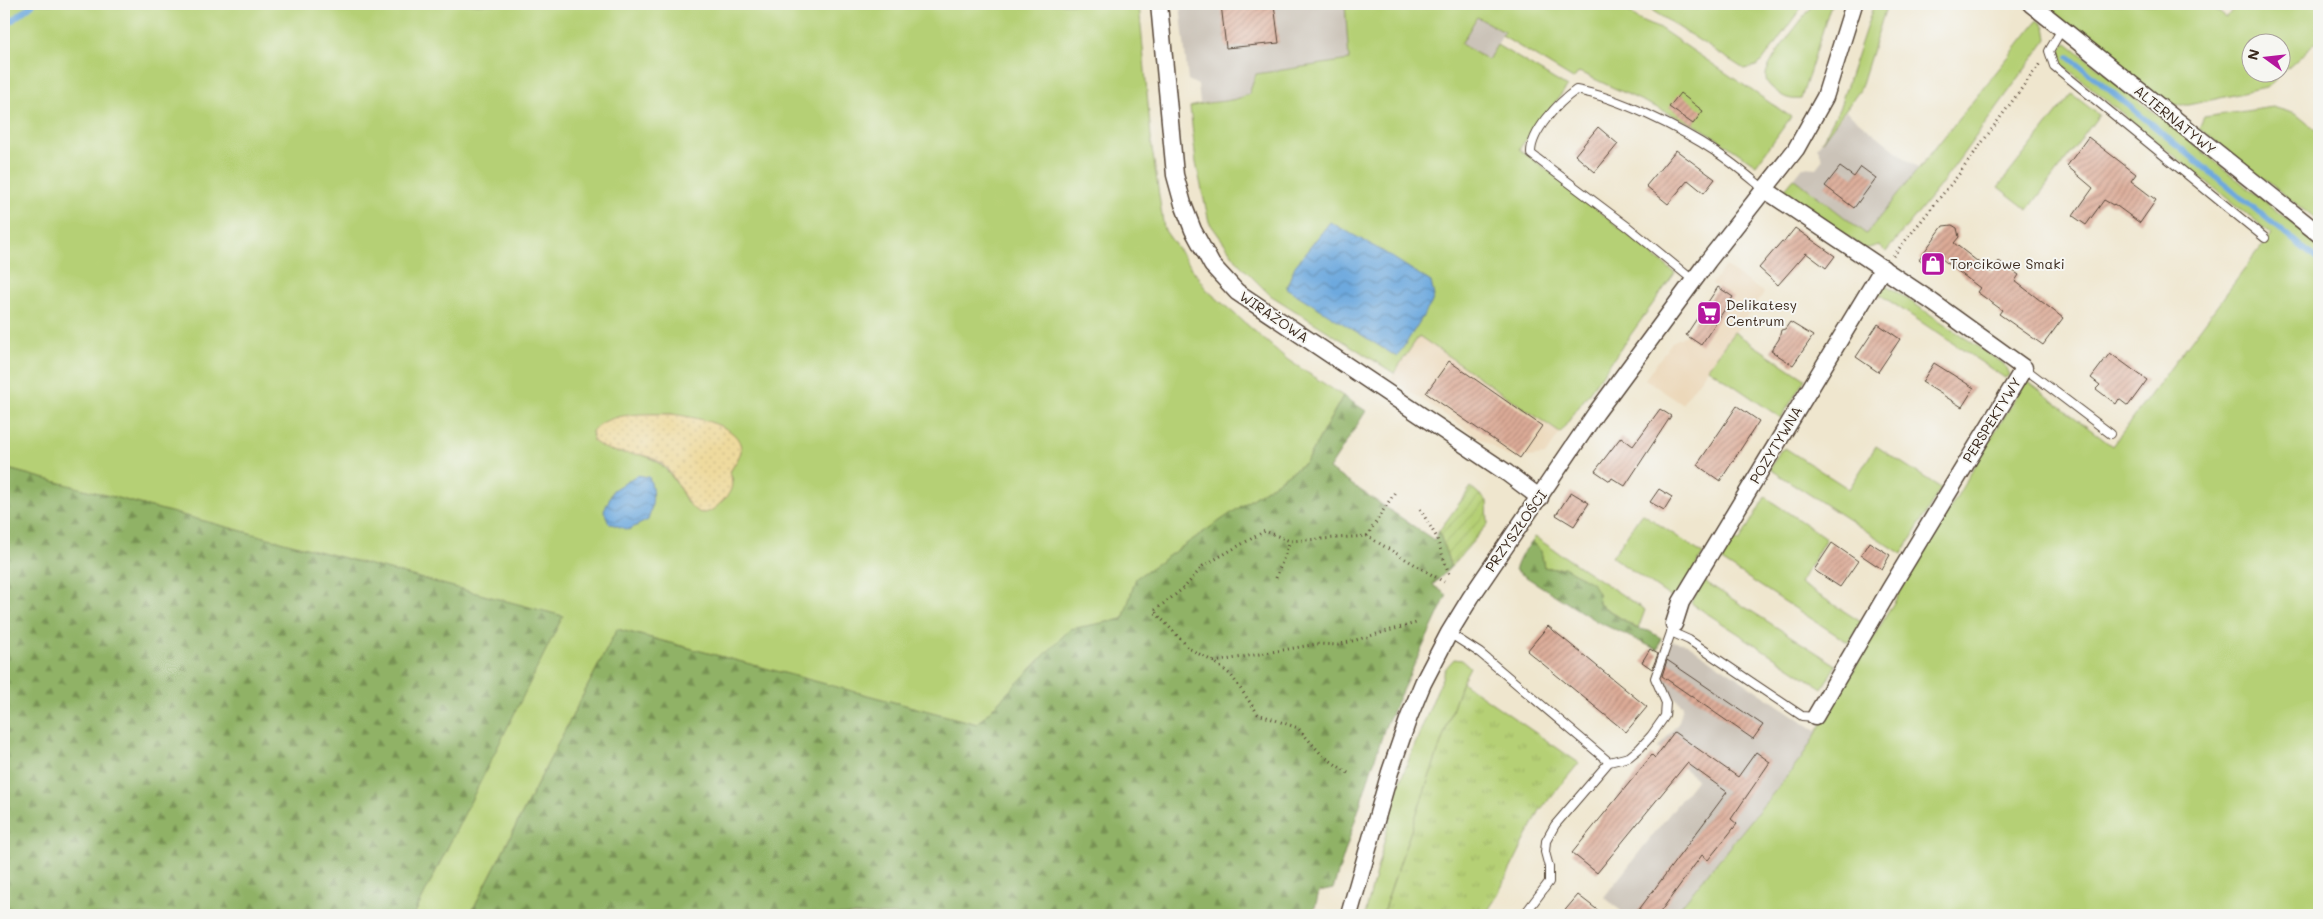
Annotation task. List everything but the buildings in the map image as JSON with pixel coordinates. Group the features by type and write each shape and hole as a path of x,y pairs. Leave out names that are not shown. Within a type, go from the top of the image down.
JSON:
{"street":[{"name":"WIRAŻOWA","path":"1159,4 1175,175 1193,230 1212,265 1237,292 1507,473 1540,498"},
{"name":"PRZYSZŁOŚCI","path":"1349,915 1390,772 1409,717 1449,633 1471,597 1596,413 1694,280 1796,148 1816,116 1833,73 1854,4"},
{"name":"ALTERNATYWY","path":"2031,4 2319,234"},
{"name":"PERSPEKTYWY","path":"1764,189 1883,268 2024,368 1815,717"},
{"name":"POZYTYWNA","path":"1672,628 1681,602 1883,268"}],"lane":[{"path":"2062,29 2050,46 2050,58 2054,66 2265,238"},
{"path":"1694,280 1628,227 1531,154 1531,146 1535,135 1564,99 1576,90 1597,94 1640,112 1697,141 1716,152 1764,189"},
{"path":"2024,368 2111,434"},
{"path":"1524,915 1549,882 1549,867 1545,852 1546,841 1555,825 1609,762 1628,757 1640,748 1665,716 1666,703 1655,678 1672,628 1802,716 1815,717"},
{"path":"1449,633 1480,653 1609,762"}],"path":[{"path":"1883,268 1958,174 2033,70 2040,63 2050,58"},
{"path":"1367,536 1395,492"},
{"path":"1420,509 1436,536 1450,577"},
{"path":"1348,773 1322,755 1298,728 1258,714 1231,675 1214,662 1190,649 1154,611 1184,588 1203,566 1265,531 1290,541 1367,536 1444,582"},
{"path":"1276,578 1290,541"},
{"path":"1214,662 1317,644 1338,645 1416,623"}],"shaded area":[{"path":"1180,4 1345,4 1350,60 1256,74 1249,94 1240,99 1200,103 1198,85 1188,80"},
{"path":"1478,17 1504,33 1488,60 1461,43"},
{"path":"1846,111 1919,169 1866,234 1794,178 1803,167 1816,168 1823,159 1817,147"},
{"path":"1725,266 1764,293 1682,404 1645,379 1672,342 1686,335 1718,288 1712,284"},
{"path":"1419,336 1560,433 1545,455 1520,458 1507,456 1391,379"},
{"path":"1672,641 1687,644 1818,732 1801,759 1674,915 1626,915 1604,897 1697,779 1658,748 1679,722 1683,706 1664,686 1660,675"}],"green space":[{"path":"4,4 1139,4 1152,148 1164,229 1207,290 1288,360 1343,396 1306,462 1137,578 1123,619 1070,630 977,724 617,629 470,915 414,915 562,616 4,468","holes":["672,414 741,452 730,472 733,481 687,502 673,478 658,463 639,454 611,451 616,418"]},
{"path":"1345,4 1625,4 1635,17 1644,23 1661,29 1791,117 1756,165 1701,128 1579,72 1573,79 1502,36 1504,32 1477,17 1461,44 1488,60 1497,45 1567,87 1519,149 1561,180 1675,273 1560,433 1419,336 1394,373 1270,295 1240,265 1209,222 1196,163 1190,107 1235,99 1249,94 1256,74 1349,60"},
{"path":"1649,4 1804,4 1762,62 1756,66 1744,69 1653,11"},
{"path":"1814,4 1831,4 1801,99 1787,98 1767,83 1766,75 1768,68 1779,50"},
{"path":"1874,4 1887,4 1860,90 1822,141 1839,109"},
{"path":"2043,4 2209,4 2226,18 2237,4 2319,4 2319,40 2290,66 2290,32 2240,32 2240,82 2273,82 2266,88 2188,105 2167,105"},
{"path":"2038,20 2045,26 2047,39 1939,187 1886,252 1879,245 1865,249 1783,191 1794,178 1866,234"},
{"path":"2067,43 2319,245 2319,915 1674,915 1801,759 2026,380 2112,446 2271,234 2064,66 2060,53 2063,45"},
{"path":"2072,94 2099,115 2028,210 1998,187"},
{"path":"2273,107 2296,114 2319,133 2319,222 2199,128 2204,117"},
{"path":"1882,282 2004,364 2009,375 2005,378 1876,292"},
{"path":"1734,332 1805,379 1781,418 1708,368"},
{"path":"1343,396 1366,411 1329,469 1434,540 1439,531 1451,567 1433,585 1447,595 1385,727 1333,889 1319,892 1313,915 470,915 617,629 977,724 1070,629 1123,619 1136,578 1306,462"},
{"path":"1876,446 1941,488 1902,554 1770,469 1780,451 1785,448 1849,489"},
{"path":"4,468 563,616 414,915 4,915"},
{"path":"1471,487 1487,501 1488,524 1451,567 1439,531"},
{"path":"1765,497 1826,538 1800,583 1861,622 1849,643 1717,558 1730,536 1739,542"},
{"path":"1642,513 1703,554 1675,600 1612,557"},
{"path":"1535,537 1645,610 1638,629 1599,604 1598,593 1564,567 1554,569 1544,567 1541,551 1532,542"},
{"path":"1532,542 1541,551 1544,567 1554,569 1564,567 1592,583 1598,593 1599,604 1635,628 1649,631 1661,638 1658,650 1596,621 1515,570 1521,555"},
{"path":"1704,581 1836,665 1822,688 1691,603"},
{"path":"1454,659 1462,660 1470,667 1462,682 1382,915 1365,915 1399,784 1446,668"},
{"path":"1462,682 1579,763 1540,810 1496,898 1485,915 1382,915"}],"sand":[{"path":"672,414 703,420 725,428 734,434 739,442 741,451 730,472 732,482 730,491 713,509 703,513 695,510 688,503 675,481 658,461 646,456 603,448 593,441 592,431 609,420 629,415"}],"water":[{"path":"1330,222 1384,252 1431,282 1434,296 1431,304 1397,357 1286,288 1295,266"},
{"path":"637,475 649,477 653,493 652,504 648,520 628,530 609,523 604,511 613,490"}],"waterway":[{"path":"4,27 33,4"},
{"path":"2069,57 2319,261"}],"place":[{"name":"Torcikowe Smaki","path":"1933,264"},
{"name":"Delikatesy Centrum","path":"1709,313"}]}
